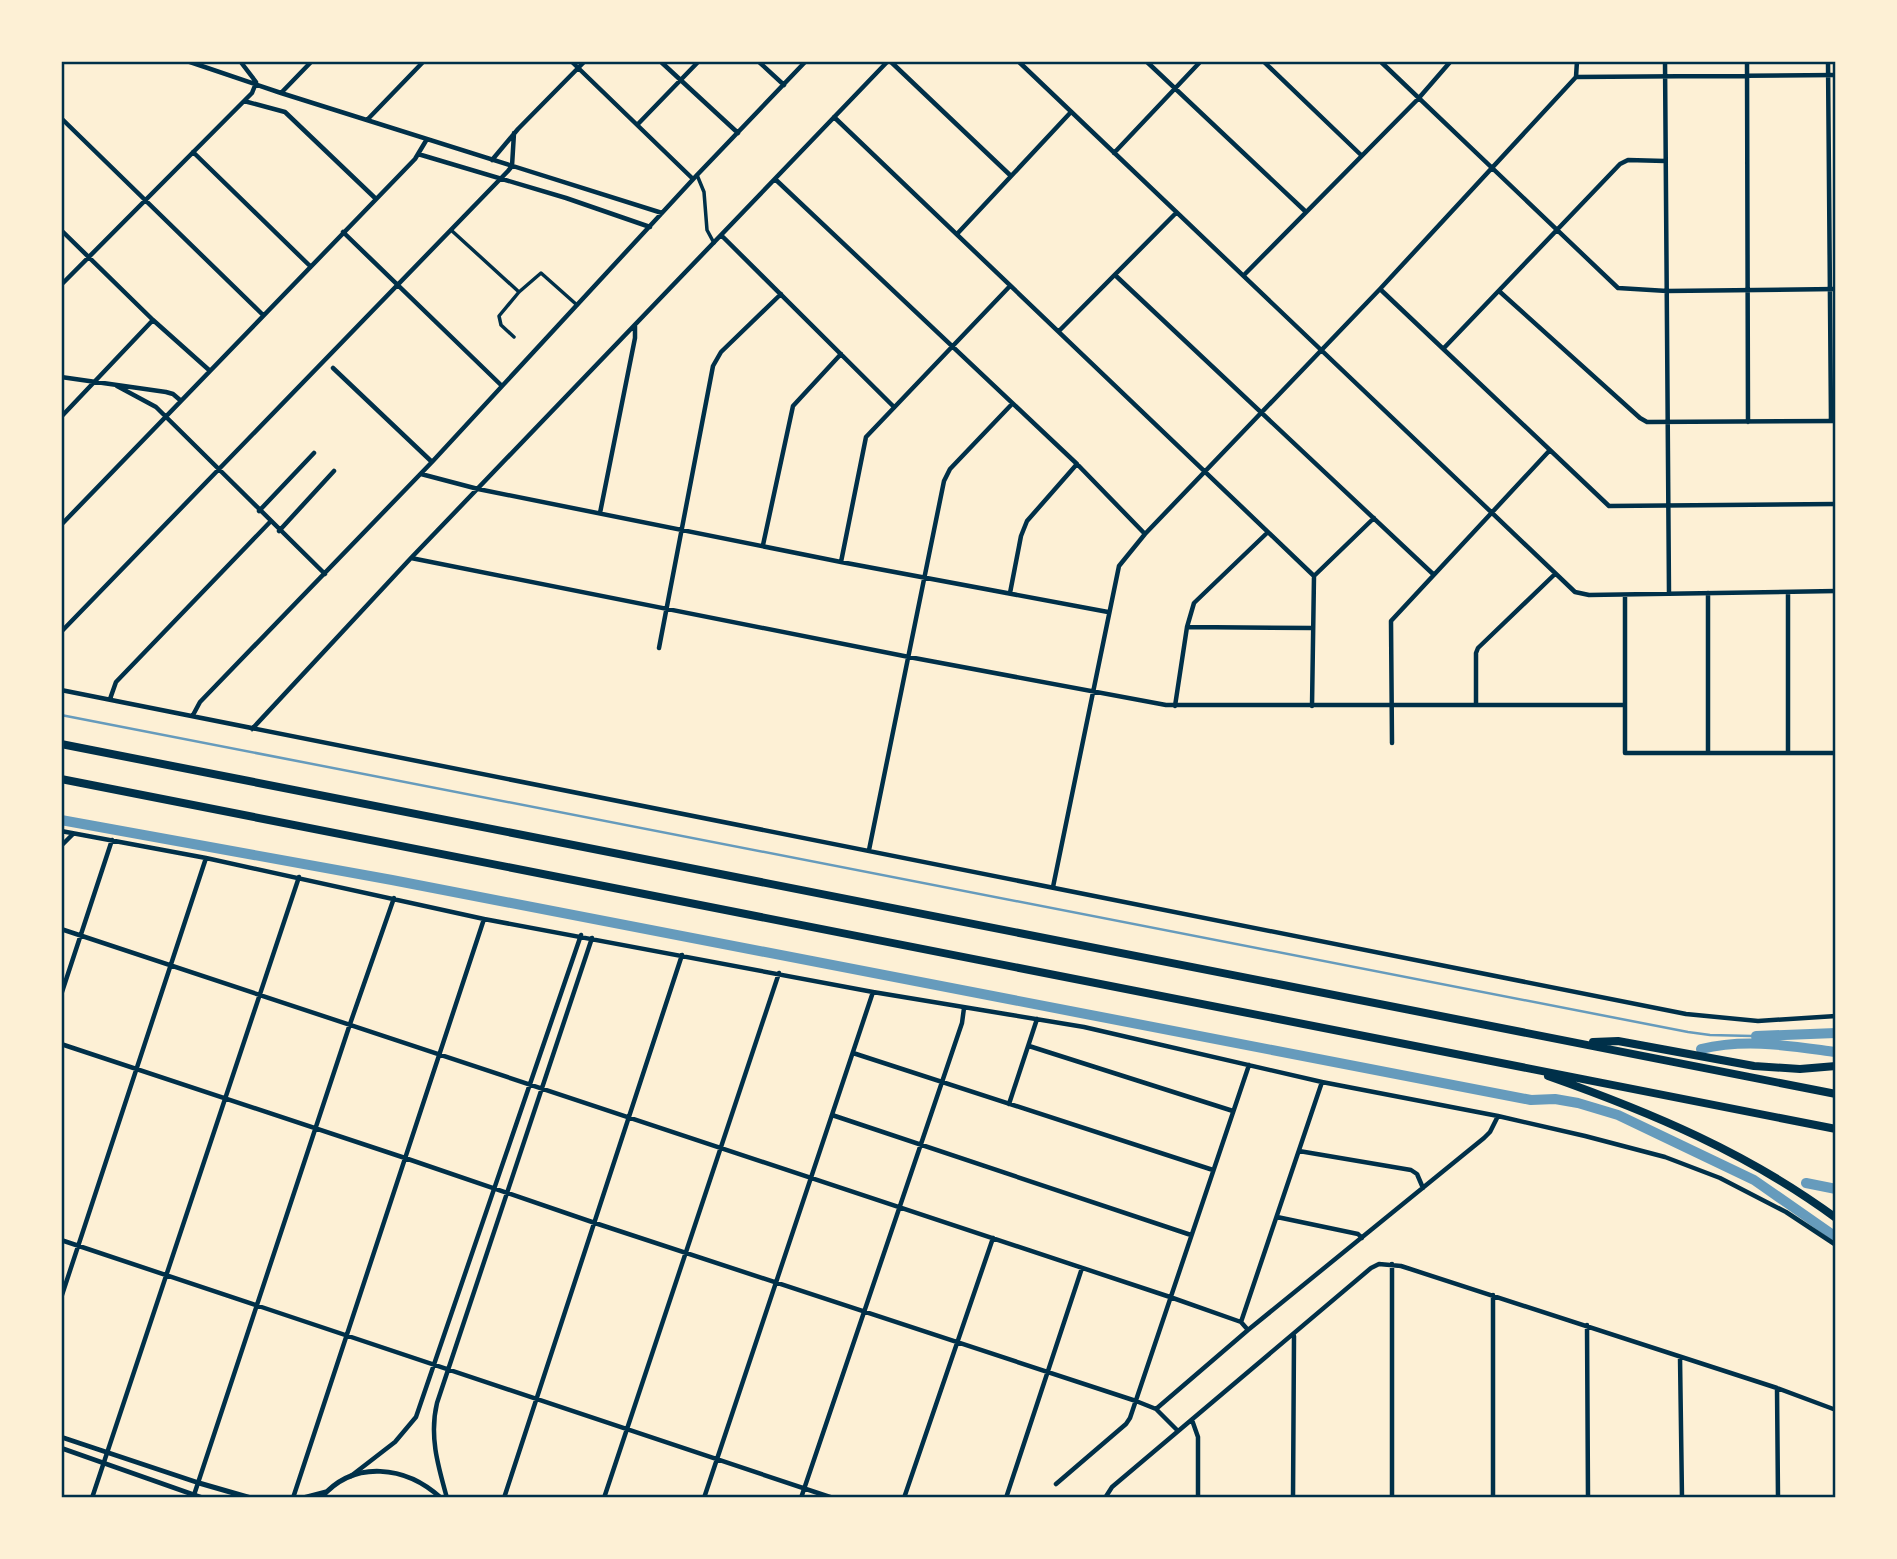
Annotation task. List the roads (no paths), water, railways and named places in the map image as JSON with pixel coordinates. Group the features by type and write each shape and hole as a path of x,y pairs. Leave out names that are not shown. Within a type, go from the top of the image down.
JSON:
{"highway":[{"path":"61,744 1836,1094"},
{"path":"61,779 1836,1129"},
{"path":"1579,1043 1618,1041 1777,1068 1816,1069 1836,1066"},
{"path":"1518,1066 1629,1105 1686,1130 1761,1169 1836,1218"}],"street":[{"path":"187,61 662,213"},
{"path":"240,61 256,83"},
{"path":"281,93 312,61"},
{"path":"367,120 424,61"},
{"path":"571,61 695,177 704,192 707,230 713,243"},
{"path":"492,160 514,133 585,61"},
{"path":"660,61 738,133"},
{"path":"638,124 699,61"},
{"path":"758,61 784,85"},
{"path":"193,715 200,702 432,463 695,177 806,61"},
{"path":"251,729 411,558 889,61 1011,176"},
{"path":"1018,61 1580,595 1836,591"},
{"path":"1146,61 1305,211"},
{"path":"1114,153 1201,61"},
{"path":"1263,61 1361,155"},
{"path":"1380,61 1618,288 1836,289"},
{"path":"1244,275 1418,99 1451,61"},
{"path":"1053,887 1119,566 1145,534 1380,289 1576,76 1577,61"},
{"path":"1665,61 1669,593"},
{"path":"1747,61 1748,422"},
{"path":"1499,290 1647,422 1833,421 1828,289 1828,61"},
{"path":"1576,76 1836,75"},
{"path":"61,285 252,93 256,83"},
{"path":"244,101 285,112 375,198"},
{"path":"957,234 1071,112"},
{"path":"834,117 1314,576"},
{"path":"61,118 263,315"},
{"path":"61,632 512,166 514,133"},
{"path":"61,525 418,154 427,139"},
{"path":"193,152 310,266"},
{"path":"418,154 650,227"},
{"path":"1444,348 1624,162 1665,161"},
{"path":"775,179 1077,464 1145,534"},
{"path":"1059,331 1176,212"},
{"path":"61,230 153,320 209,370"},
{"path":"451,230 519,292"},
{"path":"343,232 502,386"},
{"path":"721,235 894,407"},
{"path":"514,337 501,325 499,316 519,292 541,273 577,305"},
{"path":"1115,275 1433,574"},
{"path":"841,562 864,443 870,432 1010,286"},
{"path":"1380,289 1609,506 1836,504"},
{"path":"659,648 716,359 781,294"},
{"path":"61,417 153,320"},
{"path":"600,513 635,338 635,324"},
{"path":"763,545 793,407 841,354"},
{"path":"333,368 432,463"},
{"path":"61,377 166,391 180,400"},
{"path":"117,386 147,401 164,416 325,574"},
{"path":"869,850 947,474 1012,404"},
{"path":"1392,743 1391,621 1550,450"},
{"path":"259,511 314,453"},
{"path":"1010,593 1021,536 1027,521 1077,464"},
{"path":"279,531 334,471"},
{"path":"421,474 478,489 841,562 1108,612"},
{"path":"1312,706 1314,576 1374,518"},
{"path":"110,699 116,682 270,522"},
{"path":"1175,706 1190,612 1197,598 1268,532"},
{"path":"411,558 909,657 1175,706 1625,705"},
{"path":"1476,705 1478,648 1555,574"},
{"path":"1788,592 1788,753"},
{"path":"1707,593 1708,753"},
{"path":"1625,595 1625,753 1836,753"},
{"path":"1187,627 1313,628"},
{"path":"61,690 1686,1014 1758,1021 1836,1016"},
{"path":"61,831 299,877 484,919 873,992 1037,1018 1322,1082 1498,1116 1637,1148 1689,1165 1749,1192 1786,1212 1836,1245"},
{"path":"61,846 73,833"},
{"path":"61,995 112,841"},
{"path":"61,1298 206,858"},
{"path":"92,1498 299,877"},
{"path":"194,1496 394,898"},
{"path":"293,1498 484,919"},
{"path":"61,929 898,1209 1170,1297 1241,1322 1248,1330"},
{"path":"321,1498 395,1442 416,1417 582,936"},
{"path":"447,1498 433,1434 434,1413 592,938"},
{"path":"504,1498 682,955"},
{"path":"604,1498 779,974"},
{"path":"704,1498 873,992"},
{"path":"801,1498 943,1082 964,1008"},
{"path":"1009,1104 1037,1018"},
{"path":"61,1044 1136,1401 1156,1409 1178,1431"},
{"path":"1029,1046 1233,1111"},
{"path":"853,1053 1213,1170"},
{"path":"1056,1484 1126,1424 1249,1065"},
{"path":"1241,1322 1322,1082"},
{"path":"832,1115 1191,1235"},
{"path":"1156,1409 1248,1330 1484,1138 1498,1116"},
{"path":"1299,1151 1411,1170 1417,1174 1423,1189"},
{"path":"1277,1217 1358,1234 1362,1238"},
{"path":"904,1498 993,1238"},
{"path":"61,1240 833,1498"},
{"path":"1104,1498 1112,1487 1379,1264 1392,1264 1587,1325 1836,1410"},
{"path":"1392,1264 1392,1498"},
{"path":"1006,1498 1082,1268"},
{"path":"1493,1295 1493,1498"},
{"path":"1587,1325 1588,1498"},
{"path":"1293,1498 1294,1335"},
{"path":"1680,1357 1682,1498"},
{"path":"1777,1388 1778,1498"},
{"path":"1192,1420 1198,1437 1198,1498"},
{"path":"61,1437 251,1498"},
{"path":"61,1448 203,1498"},
{"path":"348,1478 368,1472 387,1471 407,1475 425,1484 441,1498"},
{"path":"303,1498 326,1492"}],"waterway":[{"path":"61,715 1688,1032 1752,1036"},
{"path":"61,820 392,880 1531,1100 1555,1099 1578,1103 1618,1115 1754,1180 1836,1237"},
{"path":"1756,1036 1836,1033"},
{"path":"1701,1049 1752,1044 1836,1052"},
{"path":"1806,1183 1836,1189"}]}
